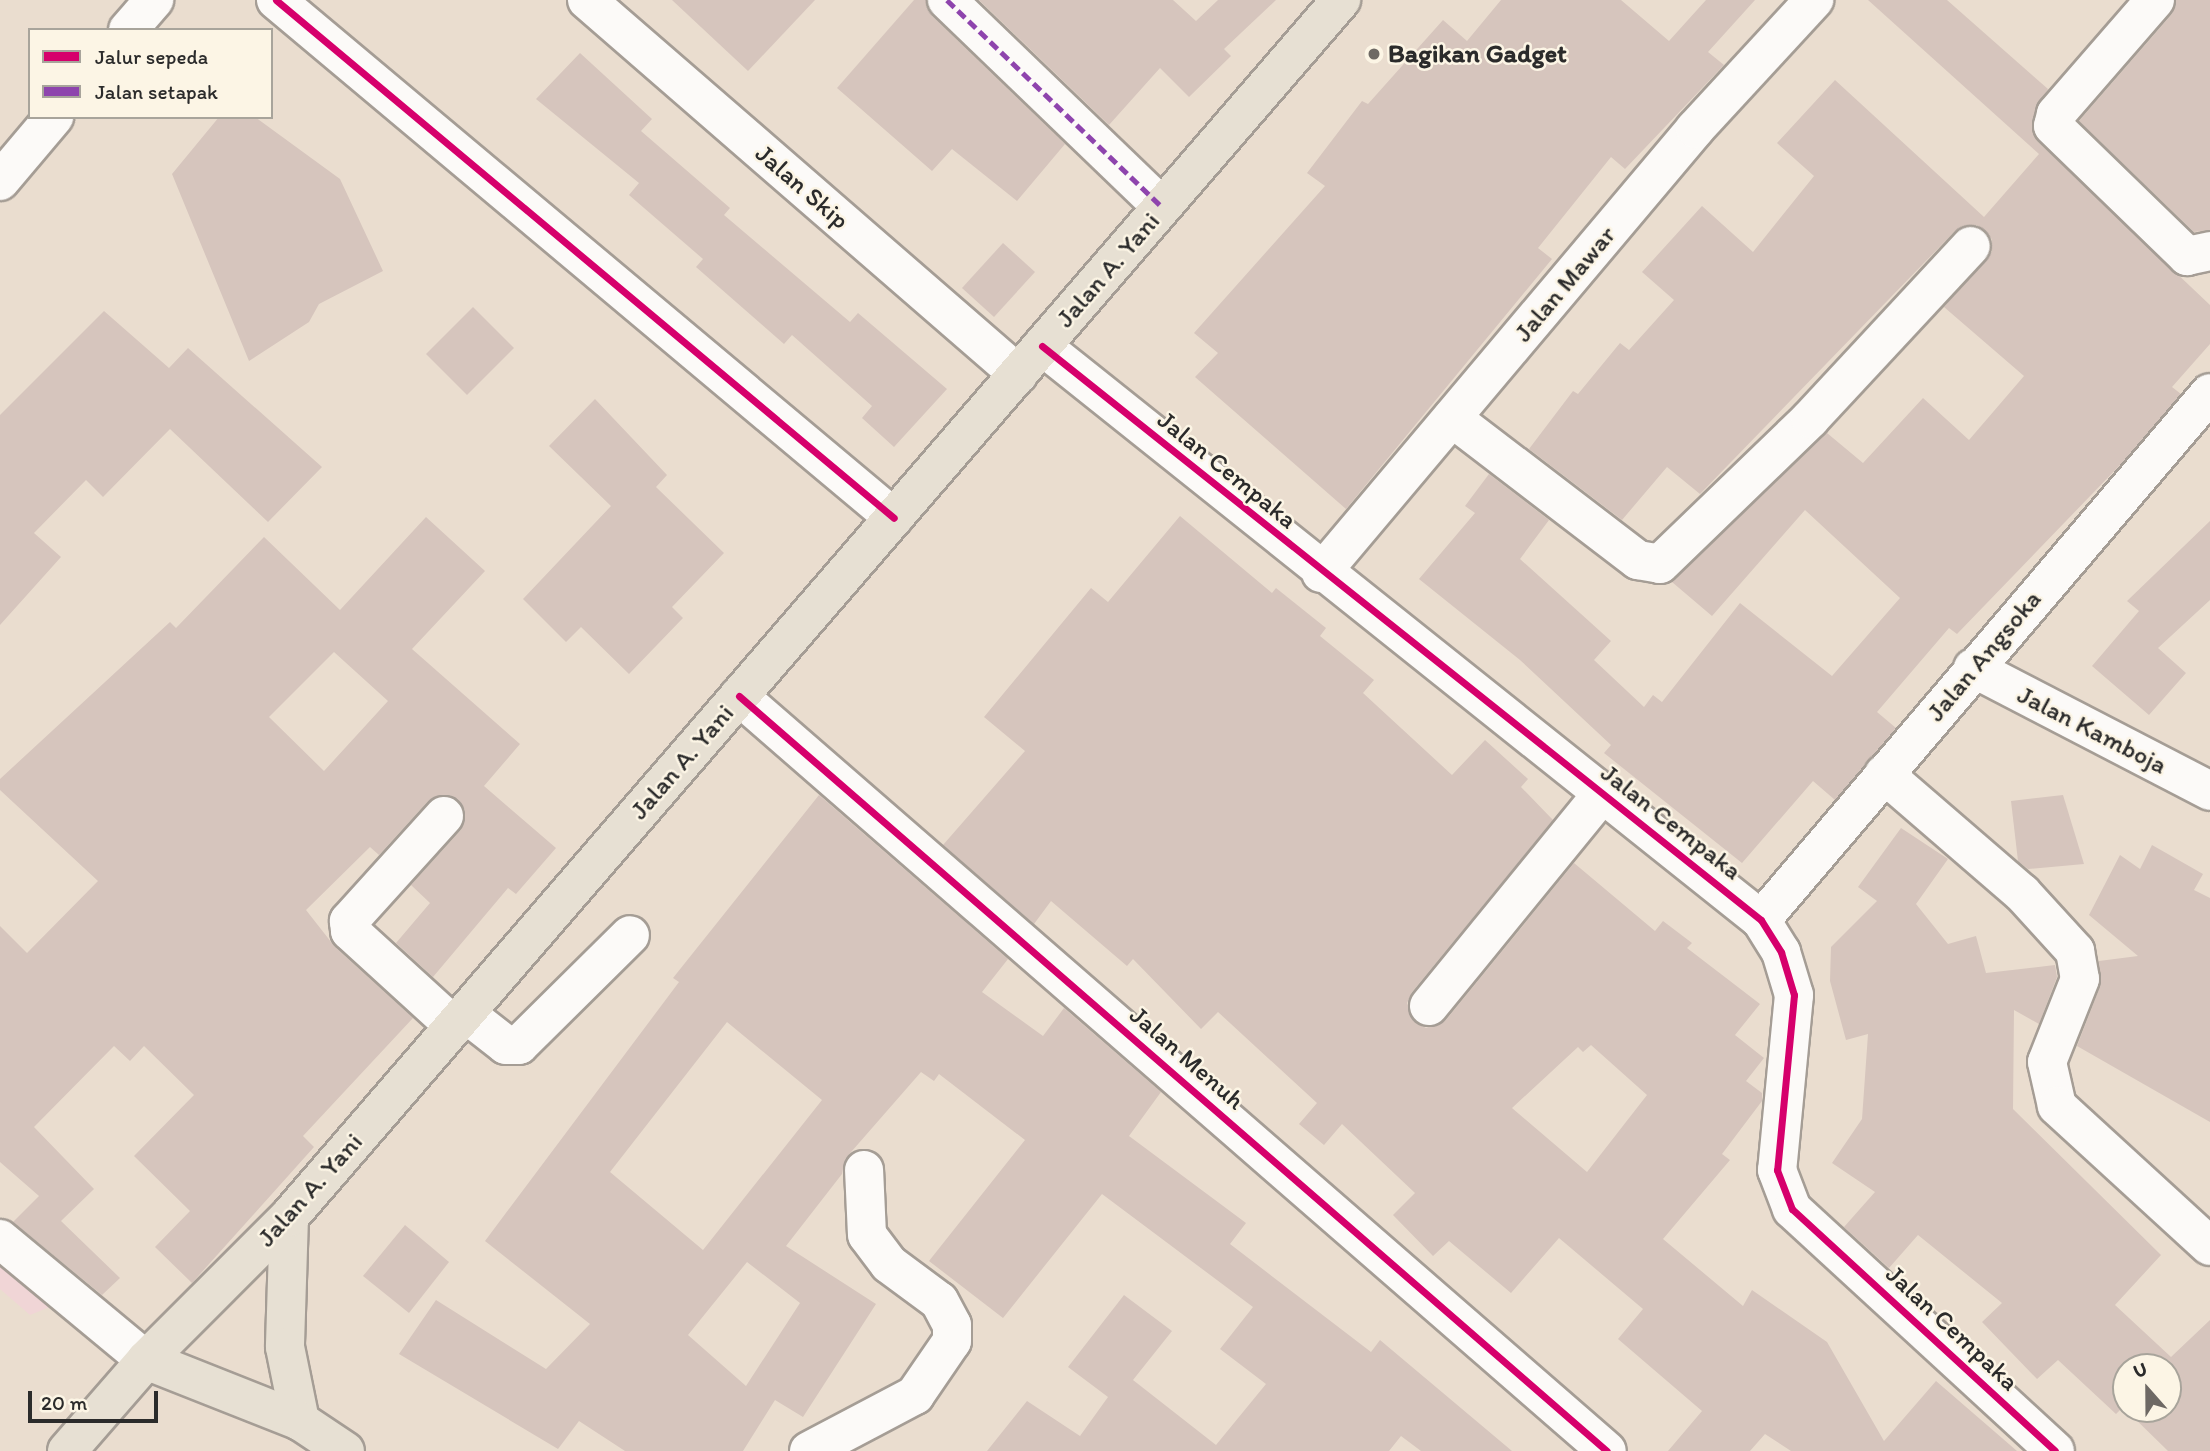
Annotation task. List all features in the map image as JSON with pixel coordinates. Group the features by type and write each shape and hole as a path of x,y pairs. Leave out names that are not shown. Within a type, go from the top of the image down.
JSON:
{"highway":[{"name":"Jalan A. Yani","path":"67,1451 146,1360 289,1217 1341,0"},
{"path":"289,1217 285,1347 300,1421"},
{"path":"146,1360 300,1421 345,1451"}],"street":[{"path":"130,28 154,0"},
{"path":"276,0 894,518"},
{"name":"Jalan Skip","path":"587,0 1030,360"},
{"path":"947,0 1162,207"},
{"name":"Jalan Mawar","path":"1321,573 1814,0"},
{"path":"2155,0 2056,114 2053,126 2187,256 2210,251"},
{"path":"0,181 52,119"},
{"path":"1452,418 1638,560 1660,564 1810,419 1971,246"},
{"name":"Jalan Cempaka","path":"1030,360 1321,573 1760,920 1781,952 1794,995 1776,1170 1792,1209 2055,1451"},
{"name":"Jalan Angsoka","path":"1760,920 2210,393"},
{"name":"Jalan Kamboja","path":"1973,668 2210,791"},
{"name":"Jalan Menuh","path":"739,696 1607,1451"},
{"path":"1884,774 2022,893 2075,951 2080,979 2047,1062 2057,1106 2210,1246"},
{"path":"1429,1006 1602,794"},
{"path":"444,816 349,921 350,931 460,1020 506,1045 519,1045 630,936"},
{"path":"809,1451 915,1395 952,1341 952,1325 939,1301 889,1264 867,1235 864,1170"},
{"path":"0,1238 146,1360"}],"shaded area":[{"path":"0,1239 69,1299 30,1315 0,1289"}],"building":[{"path":"672,0 815,0 748,71"},
{"path":"914,0 926,0 932,16 1065,144 1017,201 952,149 932,171 837,88"},
{"path":"979,0 1173,0 1196,21 1218,0 1276,0 1224,49 1231,56 1189,97 1160,68 1109,125"},
{"path":"1501,0 1621,0 1669,41 1706,0 1755,0 1708,52 1724,65 1625,169 1611,157 1538,248 1552,259 1346,509 1195,377 1218,353 1194,333 1325,186 1307,173 1362,101 1368,104 1443,20 1467,41"},
{"path":"1868,0 1947,0 2048,89 2032,121 2037,141 2210,305 2210,344 2172,387 2181,394 2121,464 1957,634 1949,628 1877,712 1896,728 1835,800 1813,781 1742,863 1604,753 1611,745 1520,660 1419,579 1475,513 1465,506 1489,474 1549,520 1520,559 1611,641 1594,660 1644,707 1653,695 1662,702 1740,603 1832,676 1900,598 1805,510 1712,616 1672,582 1827,433 1863,463 1923,398 1969,440 2024,376 1944,307 1992,252 1992,239 1977,225 1955,231 1700,494 1667,467 1622,520 1529,449 1573,391 1578,394 1620,343 1629,350 1674,300 1642,272 1702,206 1753,252 1814,176 1777,143 1835,80 1984,217 2039,154"},
{"path":"2176,0 2210,0 2210,230 2194,232 2079,121 2172,14"},
{"path":"580,53 652,119 641,131 730,208 724,215 850,322 858,313 947,389 894,447 862,418 872,406 792,335 784,344 696,267 703,259 629,195 639,183 536,99"},
{"path":"217,119 258,119 340,179 383,271 319,304 309,322 249,361 172,174"},
{"path":"1003,243 1035,272 994,317 962,288"},
{"path":"473,307 514,348 467,395 426,354"},
{"path":"104,311 169,368 188,348 322,467 268,522 170,429 103,497 86,480 34,533 61,557 0,625 0,415"},
{"path":"595,399 667,475 656,487 724,553 672,607 683,618 629,674 581,627 566,642 523,599 611,506 549,446"},
{"path":"1180,516 1272,593 1276,588 1326,628 1320,636 1374,680 1363,693 1452,775 1485,740 1528,779 1521,787 1553,820 1412,992 1407,1003 1415,1022 1426,1028 1446,1020 1574,863 1655,931 1663,921 1692,943 1687,948 1760,1004 1735,1035 1764,1058 1746,1081 1762,1093 1762,1101 1722,1154 1730,1160 1663,1239 1743,1306 1752,1290 1827,1342 1884,1441 1936,1381 2017,1451 1791,1451 1765,1434 1750,1451 1668,1451 1702,1411 1618,1339 1643,1309 1559,1238 1511,1293 1449,1241 1433,1256 1393,1215 1415,1193 1342,1124 1324,1145 1299,1124 1317,1103 1218,1012 1201,1029 1133,959 1127,966 1051,901 1034,924 943,845 1025,751 984,717 1091,588 1108,602","holes":["1591,1045 1647,1095 1587,1172 1512,1108 1578,1047 1583,1052"]},
{"path":"426,517 485,571 412,649 520,744 484,786 556,848 516,894 508,888 433,977 396,943 430,903 411,885 461,830 465,810 458,799 448,795 428,801 379,855 370,847 306,910 335,947 413,1018 303,1136 314,1147 192,1283 155,1247 190,1211 134,1156 194,1095 144,1046 130,1061 114,1046 34,1127 94,1189 61,1221 120,1278 102,1295 13,1222 39,1196 0,1162 0,926 27,953 98,881 0,790 0,779 170,622 176,628 264,537 340,610","holes":["334,652 388,701 324,771 269,717"]},
{"path":"2210,521 2210,600 2158,648 2186,673 2149,715 2092,666 2139,611 2127,601"},
{"path":"819,795 1008,959 982,992 1043,1036 1064,1008 1161,1092 1129,1136 1246,1223 1230,1244 1371,1352 1380,1340 1512,1451 1421,1451 1401,1436 1389,1451 987,1451 1027,1401 1080,1436 1108,1397 1068,1367 1124,1295 1172,1331 1133,1380 1216,1445 1266,1384 1220,1349 1253,1307 1102,1194 1003,1318 929,1261 1025,1140 939,1074 934,1081 921,1072 845,1159 842,1174 786,1246 876,1304 803,1417 775,1400 743,1451 625,1451 579,1421 558,1449 399,1354 436,1300 546,1369 590,1324 485,1241 679,982 673,978","holes":["727,1022 822,1100 703,1250 610,1172","747,1262 800,1303 746,1386 688,1335"]},
{"path":"2063,795 2084,864 2028,869 2018,861 2011,801"},
{"path":"1901,828 1948,859 1916,904 1948,944 1976,936 1986,973 2055,965 2057,977 2039,1024 2014,1010 2013,1109 2161,1255 2115,1305 2167,1353 2112,1353 2112,1410 2058,1360 2037,1379 1982,1322 2002,1303 1918,1235 1889,1268 1844,1227 1875,1192 1832,1163 1862,1119 1868,1034 1846,1040 1830,981 1831,947 1877,901 1858,887"},
{"path":"2152,845 2203,874 2194,890 2210,898 2210,1122 2077,1046 2100,987 2099,961 2138,956 2089,915 2120,855 2140,869"},
{"path":"405,1225 449,1262 409,1313 363,1276"},
{"path":"2210,1320 2210,1451 2168,1451 2139,1423 2182,1423 2182,1353 2175,1353"}],"marked path":[{"path":"947,0 1162,207"}],"cycle path":[{"path":"276,0 894,518"},
{"path":"1042,346 1761,920 1781,952 1794,995 1777,1170 1792,1209 2055,1451"},
{"path":"739,696 1607,1451"}],"place":[{"name":"Bagikan Gadget","path":"1374,54"}]}
